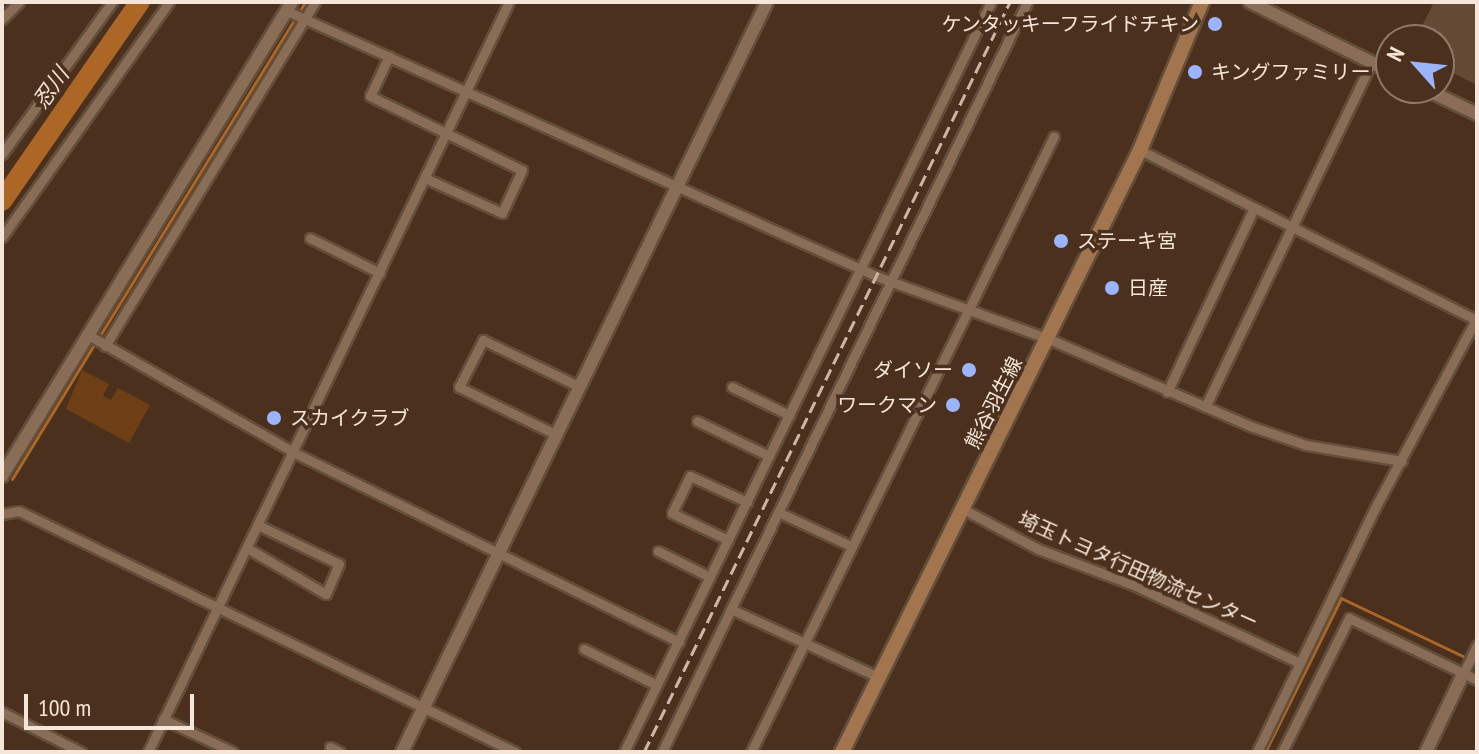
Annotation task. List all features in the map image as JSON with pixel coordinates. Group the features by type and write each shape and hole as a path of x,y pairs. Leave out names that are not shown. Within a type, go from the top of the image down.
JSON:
{"main road":[{"name":"熊谷羽生線","path":"1175,67 1193,2"},
{"name":"熊谷羽生線","path":"842,752 1140,150 1202,2"}],"street":[{"path":"2,19 19,2"},
{"path":"2,154 112,2"},
{"path":"2,237 169,2"},
{"path":"2,476 296,13 315,2"},
{"path":"148,752 295,453 509,2"},
{"path":"402,752 497,550 767,2"},
{"path":"624,752 991,2"},
{"path":"662,752 1027,2"},
{"path":"1250,2 1375,65"},
{"path":"296,13 860,269 1049,339 1167,392 1306,445 1402,461"},
{"path":"104,345 296,13"},
{"path":"389,56 370,96 522,170 502,213 425,178"},
{"path":"1205,407 1288,229 1371,63"},
{"path":"1455,103 1477,114"},
{"path":"751,752 1054,136"},
{"path":"1140,150 1288,229 1477,319 1402,461 1257,752"},
{"path":"1167,392 1253,210"},
{"path":"310,238 380,273"},
{"path":"90,336 295,453 679,642"},
{"path":"555,434 459,387 483,340 578,386"},
{"path":"732,387 789,415"},
{"path":"697,421 769,456"},
{"path":"728,540 672,513 690,476 747,502"},
{"name":"埼玉トヨタ行田物流センター","path":"963,509 1038,549 1134,585 1300,663"},
{"path":"2,514 19,511 515,752"},
{"path":"778,512 851,546"},
{"path":"247,548 326,594 339,564 258,525"},
{"path":"658,551 710,577"},
{"path":"731,609 878,677"},
{"path":"1282,752 1349,618 1477,680"},
{"path":"1426,752 1477,645"},
{"path":"584,649 657,685"},
{"path":"2,712 81,752"},
{"path":"163,719 233,752"}],"shaded area":[{"path":"82,370 109,384 103,396 111,400 118,388 150,405 129,443 66,409"}],"building":[{"path":"1434,2 1477,2 1477,85 1455,74 1455,24 1423,24"}],"waterway":[{"name":"忍川","path":"2,201 140,2"},
{"path":"99,337 305,2"},
{"path":"12,479 95,343"},
{"path":"1265,752 1341,598 1477,663"}],"railway":[{"path":"644,752 1010,2"}],"place":[{"name":"ケンタッキーフライドチキン","path":"1215,24"},
{"name":"キングファミリー","path":"1195,72"},
{"name":"ステーキ宮","path":"1061,241"},
{"name":"日産","path":"1112,288"},
{"name":"ダイソー","path":"969,370"},
{"name":"ワークマン","path":"953,405"},
{"name":"スカイクラブ","path":"274,418"}]}
